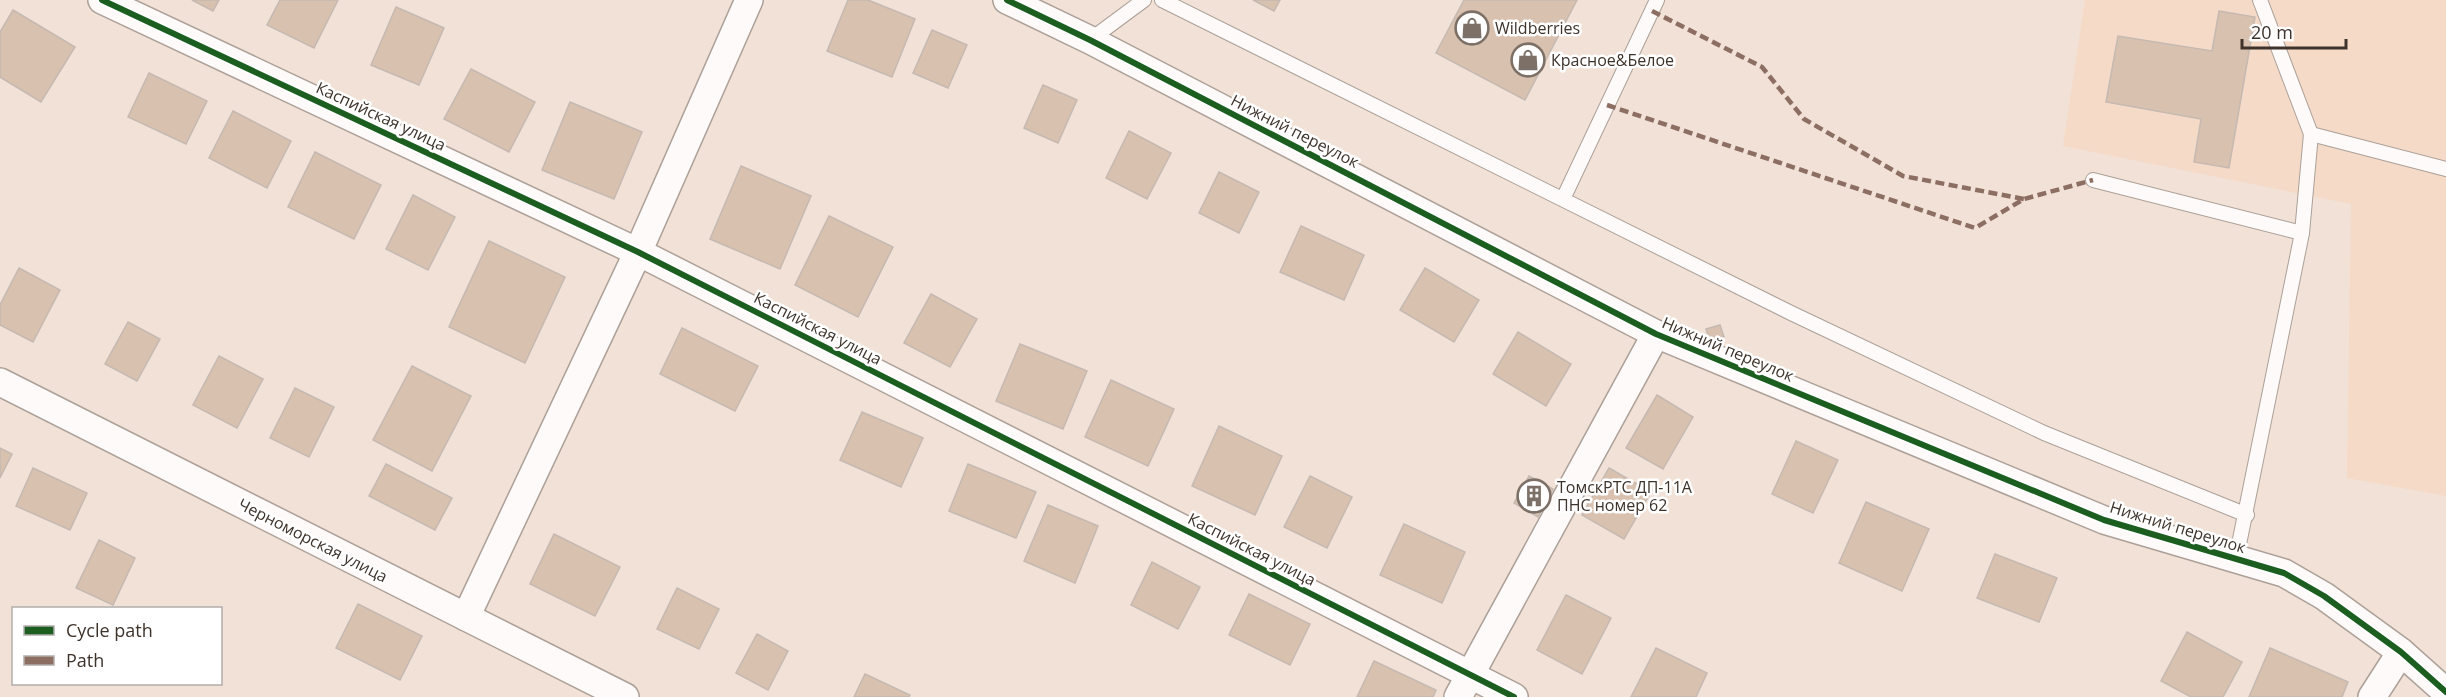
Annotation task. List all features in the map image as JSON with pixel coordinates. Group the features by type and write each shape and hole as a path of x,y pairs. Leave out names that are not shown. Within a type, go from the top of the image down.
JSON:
{"street":[{"name":"Каспийская улица","path":"102,0 639,252 1464,686 1514,697"},
{"path":"466,617 639,252 749,0"},
{"name":"Нижний переулок","path":"1007,0 1090,40 1656,334 2104,520 2284,573 2325,596 2401,652 2446,692"},
{"path":"1464,686 1656,334"},
{"name":"Черноморская улица","path":"0,382 626,697"},
{"path":"2372,697 2401,652"}],"lane":[{"path":"1090,40 1144,0"},
{"path":"1162,0 1791,314 2044,433 2247,515"},
{"path":"1563,199 1657,0"},
{"path":"2236,559 2247,515 2302,233 2311,134 2259,0"},
{"path":"2311,134 2446,169"},
{"path":"2093,180 2302,233"}],"shaded area":[{"path":"2085,0 2446,0 2446,496 2347,478 2351,204 2063,146"}],"building":[{"path":"192,0 219,0 213,11"},
{"path":"280,0 338,0 314,48 267,25"},
{"path":"848,0 868,0 915,19 892,77 827,51"},
{"path":"1253,0 1280,0 1274,11"},
{"path":"1464,0 1577,0 1525,100 1436,53"},
{"path":"396,7 444,28 419,85 371,65"},
{"path":"13,10 75,47 41,102 0,77 0,32"},
{"path":"2219,11 2255,17 2229,168 2194,162 2201,119 2106,102 2118,36 2212,51"},
{"path":"932,30 967,45 948,88 913,73"},
{"path":"471,69 535,102 509,152 444,119"},
{"path":"149,73 207,101 186,144 128,117"},
{"path":"1043,85 1077,100 1058,143 1024,128"},
{"path":"570,102 642,132 614,199 542,170"},
{"path":"233,111 291,141 267,188 209,158"},
{"path":"1129,131 1171,153 1147,199 1106,178"},
{"path":"315,152 381,185 354,239 288,207"},
{"path":"741,166 811,196 780,269 710,239"},
{"path":"1219,172 1259,192 1239,233 1199,213"},
{"path":"413,195 455,217 428,270 386,249"},
{"path":"829,216 893,247 858,317 795,285"},
{"path":"1301,226 1364,255 1344,300 1280,272"},
{"path":"489,241 565,277 525,363 449,327"},
{"path":"19,268 60,290 33,342 0,325 0,305"},
{"path":"1425,268 1479,300 1454,342 1400,310"},
{"path":"931,294 977,319 950,367 904,343"},
{"path":"128,322 160,339 137,381 105,364"},
{"path":"1720,325 1724,337 1710,341 1706,329"},
{"path":"682,328 758,366 735,411 660,374"},
{"path":"1518,332 1571,364 1546,406 1493,374"},
{"path":"1020,344 1087,371 1063,429 996,401"},
{"path":"219,356 263,379 237,428 193,405"},
{"path":"412,366 471,396 432,471 373,440"},
{"path":"1111,380 1174,409 1148,466 1085,437"},
{"path":"295,388 334,407 309,457 270,438"},
{"path":"1657,395 1693,417 1663,469 1626,448"},
{"path":"862,412 923,438 901,487 840,460"},
{"path":"1219,426 1282,456 1255,515 1192,486"},
{"path":"1796,441 1838,460 1813,513 1772,494"},
{"path":"0,448 12,454 0,478"},
{"path":"386,464 452,498 435,530 369,496"},
{"path":"968,464 1036,492 1016,538 949,511"},
{"path":"33,468 87,493 70,530 16,506"},
{"path":"1609,468 1651,492 1624,539 1582,515"},
{"path":"1310,476 1352,497 1327,548 1284,527"},
{"name":"ТомскРТС ДП-11А ПНС номер 62","path":"1529,476 1553,489 1538,517 1514,503"},
{"path":"1866,502 1929,529 1902,591 1839,563"},
{"path":"1048,505 1098,526 1075,583 1024,561"},
{"path":"1404,524 1465,552 1442,603 1380,575"},
{"path":"554,534 620,567 595,616 530,584"},
{"path":"99,540 135,558 113,605 76,588"},
{"path":"1995,554 2057,578 2039,622 1977,598"},
{"path":"1152,562 1200,587 1178,629 1131,605"},
{"path":"677,588 719,609 699,649 657,629"},
{"path":"1249,594 1310,624 1290,665 1229,635"},
{"path":"1566,595 1611,618 1582,674 1537,650"},
{"path":"358,604 422,636 400,680 336,648"},
{"path":"2187,632 2242,662 2223,697 2191,697 2161,681"},
{"path":"757,634 788,651 768,690 736,673"},
{"path":"1656,648 1707,673 1696,697 1631,697"},
{"path":"2270,648 2348,682 2342,697 2249,697"},
{"path":"1374,661 1436,690 1433,697 1357,697"},
{"path":"865,674 910,695 909,697 854,697"}],"marked path":[{"path":"1652,11 1762,67 1804,119 1903,176 2024,199"},
{"path":"1607,105 1975,228 2024,199 2093,180"}],"cycle path":[{"path":"102,0 638,252 1514,697"},
{"path":"1007,0 1090,40 1656,334 2104,520 2284,573 2324,596 2401,652 2446,692"}],"place":[{"name":"Wildberries","path":"1472,28"},
{"name":"Красное&Белое","path":"1528,60"},
{"name":"ТомскРТС ДП-11А ПНС номер 62","path":"1534,496"}]}
